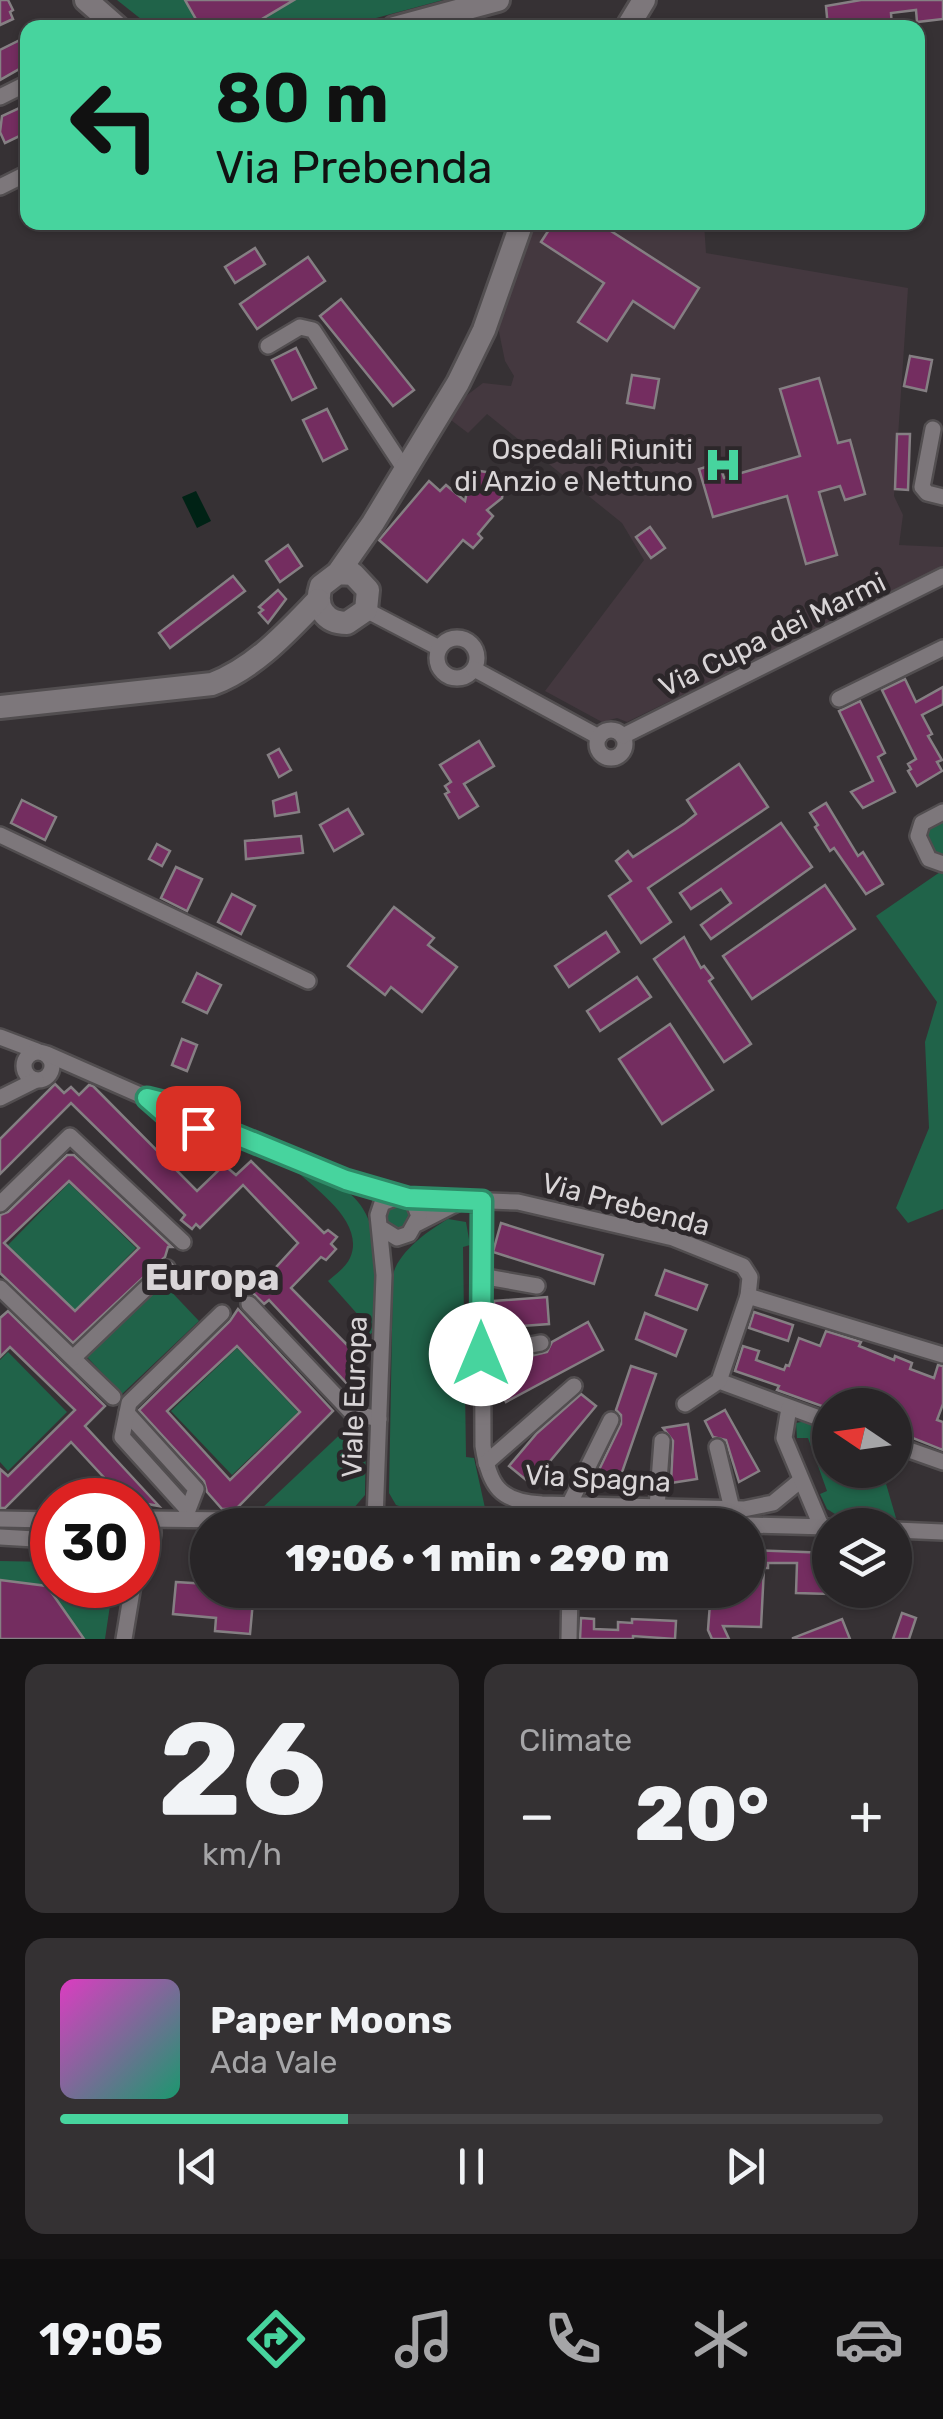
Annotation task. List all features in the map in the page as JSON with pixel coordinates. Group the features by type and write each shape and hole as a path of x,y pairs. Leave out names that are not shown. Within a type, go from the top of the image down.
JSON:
{"street":[{"path":"86,0 109,20"},
{"path":"424,20 498,0"},
{"path":"339,623 324,615 318,600 320,586 338,572 372,523 477,346 519,230"},
{"path":"268,346 300,328 312,330 405,470"},
{"path":"932,428 922,487 927,493 943,497"},
{"path":"281,638 354,621 366,610 369,597 364,556 372,523"},
{"path":"338,572 353,574 365,584"},
{"name":"Via Cupa dei Marmi","path":"622,736 943,576"},
{"path":"0,708 204,686 242,669 281,638 318,600"},
{"path":"366,610 439,648"},
{"path":"448,640 467,641 477,656 474,669 458,679 446,676 436,660 439,648 448,640"},
{"path":"839,699 943,648"},
{"path":"474,669 599,736"},
{"path":"611,730 622,736 624,749 614,757 605,756 598,750 599,736 611,730"},
{"path":"943,812 922,824 918,836 929,859 943,864"},
{"path":"0,835 308,981"},
{"path":"3,1039 147,1098 187,1108 219,1128 346,1180 404,1197 418,1209 418,1224"},
{"path":"3,1039 32,1073"},
{"path":"0,1098 32,1073 52,1066 42,1053"},
{"path":"32,1073 26,1057 42,1053"},
{"path":"32,1073 84,1070"},
{"path":"0,1204 70,1136 183,1242"},
{"path":"346,1180 365,1198 390,1236 403,1237"},
{"path":"380,1225 382,1203 404,1197"},
{"name":"Via Prebenda","path":"404,1197 538,1205 682,1240 746,1269 750,1281 748,1296"},
{"name":"Via Prebenda","path":"418,1224 461,1201"},
{"name":"Via Spagna","path":"482,1201 481,1415 486,1463 496,1485 512,1500 665,1508"},
{"name":"Viale Europa","path":"384,1276 394,1249 418,1224"},
{"name":"Viale Europa","path":"375,1508 384,1276 380,1225"},
{"path":"73,1358 167,1268"},
{"path":"482,1276 537,1286"},
{"path":"3,1295 113,1397"},
{"path":"685,1404 720,1381 748,1296 943,1355"},
{"path":"249,1304 352,1413 379,1419"},
{"path":"182,1517 122,1437 129,1403 222,1313"},
{"path":"481,1354 541,1343"},
{"path":"720,1381 812,1416"},
{"path":"486,1463 574,1386"},
{"path":"789,1408 784,1438 816,1508"},
{"path":"569,1505 611,1420"},
{"path":"657,1507 662,1441"},
{"path":"717,1446 732,1508"},
{"path":"912,1451 943,1462"},
{"name":"Via Spagna","path":"759,1508 773,1503 800,1480"},
{"path":"160,1533 182,1517"},
{"path":"160,1518 190,1517"},
{"path":"2,1518 30,1519"},
{"path":"765,1525 812,1526"},
{"path":"912,1531 943,1532"},
{"path":"0,1537 30,1539"},
{"path":"124,1639 129,1608"},
{"path":"569,1639 570,1608"}],"shaded area":[{"name":"Ospedali Riuniti di Anzio e Nettuno","path":"529,230 704,230 706,253 908,288 894,496 903,515 899,545 943,547 943,568 627,722 617,718 602,722 545,691 644,560 622,523 487,414 468,433 447,417 458,402 483,383 511,386 514,376 505,361 497,322"},
{"path":"196,491 211,521 197,528 182,497"}],"green space":[{"path":"117,0 443,0 369,20 142,20"},
{"path":"943,818 943,856 928,841 926,828"},
{"path":"943,870 943,1209 908,1223 896,1208 929,1128 925,1042 937,1002 876,916"},
{"path":"293,1168 345,1190 368,1219 376,1276 372,1333 367,1336 354,1323 360,1317 328,1281 350,1258 351,1232 336,1207"},
{"path":"69,1183 136,1248 75,1311 8,1245"},
{"path":"398,1204 407,1207 407,1225 398,1228 389,1225 386,1216 389,1207"},
{"path":"448,1219 466,1222 470,1245 463,1247 466,1457 474,1458 485,1508 405,1508 396,1505 389,1493 393,1275 408,1250"},
{"path":"163,1283 199,1321 122,1394 86,1356"},
{"path":"237,1348 298,1412 232,1475 171,1411"},
{"path":"8,1352 67,1412 8,1471 0,1462 0,1360"},
{"path":"812,1420 812,1449 808,1438 797,1438 796,1423"},
{"path":"348,1427 366,1428 365,1495 354,1508 262,1508"},
{"path":"826,1488 887,1488 893,1508 827,1508 820,1494"},
{"path":"0,1561 30,1562 30,1584 0,1580"},
{"path":"62,1608 110,1608 105,1639 84,1639"}],"building":[{"path":"0,0 8,0 13,19 0,25"},
{"path":"185,0 294,0 260,20 196,20"},
{"path":"861,0 943,0 943,19 917,20 916,10 891,13 891,20 827,20 826,6"},
{"path":"20,40 20,69 0,80 0,50"},
{"path":"20,108 20,136 5,143 0,132 2,116"},
{"path":"549,230 609,230 699,288 674,328 633,301 607,341 578,322 604,283 541,242"},
{"path":"255,248 265,264 235,283 225,267"},
{"path":"308,257 325,281 257,329 240,304"},
{"path":"341,299 414,390 393,406 320,316"},
{"path":"296,348 316,388 292,400 272,360"},
{"path":"910,356 932,360 926,391 904,386"},
{"path":"632,375 659,379 654,408 627,403"},
{"path":"819,378 838,443 850,440 865,494 845,500 840,486 819,492 837,555 806,564 787,496 713,517 699,469 719,463 724,478 800,456 780,389"},
{"path":"327,409 347,449 323,461 303,420"},
{"path":"897,434 910,434 908,490 895,489"},
{"path":"480,471 498,474 504,485 502,498 487,510 493,516 478,534 482,538 473,548 463,540 427,582 379,540 429,481 440,491 446,485 465,501 470,478"},
{"path":"650,527 665,548 651,558 636,537"},
{"path":"288,545 302,566 280,582 266,561"},
{"path":"233,576 245,591 170,648 159,633"},
{"path":"278,590 286,599 268,623 259,607"},
{"path":"905,679 916,702 943,687 943,704 922,715 932,734 928,736 942,760 937,762 942,771 917,786 908,771 908,764 916,759 882,690"},
{"path":"860,701 885,753 878,757 895,792 863,808 851,792 873,781 839,711"},
{"path":"479,741 494,766 464,784 478,806 459,818 445,794 449,792 445,786 451,782 440,765"},
{"path":"279,749 291,770 279,777 268,755"},
{"path":"739,764 768,807 648,888 671,922 641,943 609,896 631,881 616,861 628,851 633,857 685,823 696,814 687,800"},
{"path":"296,793 299,812 275,816 273,801"},
{"path":"22,800 56,817 45,840 11,823"},
{"path":"826,803 858,856 863,852 883,884 866,894 815,827 818,825 810,813"},
{"path":"348,809 363,834 334,851 320,825"},
{"path":"781,823 812,867 711,939 701,925 731,903 721,889 691,909 680,893"},
{"path":"301,836 303,853 246,859 245,841"},
{"path":"157,844 170,851 162,866 149,859"},
{"path":"176,867 202,879 187,911 161,898"},
{"path":"825,885 855,929 752,999 723,956"},
{"path":"232,894 255,906 241,934 218,922"},
{"path":"394,907 434,938 428,945 457,967 422,1012 391,987 385,995 348,966"},
{"path":"606,932 619,952 569,987 555,966"},
{"path":"684,937 751,1044 724,1062 654,959"},
{"path":"197,973 221,985 207,1013 183,1002"},
{"path":"637,977 651,997 600,1031 587,1011"},
{"path":"670,1024 713,1090 662,1124 619,1059"},
{"path":"182,1039 197,1045 187,1071 172,1065"},
{"path":"55,1084 64,1093 71,1087 79,1095 89,1085 93,1086 197,1191 224,1165 236,1175 251,1161 324,1233 328,1230 337,1237 331,1244 336,1249 326,1260 321,1257 291,1288 362,1360 359,1380 351,1388 269,1300 264,1304 253,1293 258,1288 253,1283 264,1272 268,1276 298,1243 243,1185 200,1228 196,1224 192,1229 181,1220 185,1215 71,1103 0,1174 0,1139"},
{"path":"67,1155 74,1155 172,1247 73,1343 0,1273 0,1215 8,1212","holes":["69,1181 139,1248 75,1311 4,1243"]},
{"path":"501,1223 603,1255 594,1284 493,1252"},
{"path":"665,1270 707,1285 697,1310 656,1295"},
{"path":"547,1297 549,1324 494,1328 494,1301"},
{"path":"238,1309 333,1411 237,1508 221,1508 207,1492 204,1481 139,1410","holes":["237,1346 300,1412 230,1480 167,1411"]},
{"path":"8,1311 105,1406 85,1426 133,1478 105,1478 71,1442 35,1478 30,1478 30,1483 5,1508 0,1508 0,1469 8,1476 75,1410 10,1347 0,1357 0,1318"},
{"path":"754,1312 793,1325 788,1341 749,1328"},
{"path":"645,1313 686,1330 676,1356 636,1339"},
{"path":"588,1322 603,1350 506,1402 494,1373 522,1358 547,1352 552,1342"},
{"path":"826,1331 861,1342 859,1346 894,1360 895,1356 912,1363 910,1369 934,1378 938,1365 943,1366 943,1404 937,1420 943,1422 943,1450 912,1438 912,1388 812,1388 812,1403 735,1371 743,1346 759,1351 756,1360 784,1370 799,1338 820,1346"},
{"path":"631,1366 656,1374 619,1481 597,1474 621,1424 621,1415 616,1410"},
{"path":"581,1394 596,1406 531,1484 509,1466 537,1433"},
{"path":"725,1410 759,1471 739,1482 726,1440 713,1437 705,1421"},
{"path":"688,1424 697,1479 671,1483 673,1441 663,1428"},
{"path":"765,1551 812,1552 812,1593 796,1593 797,1563 768,1563 768,1568"},
{"path":"0,1580 30,1584 30,1608 62,1608 84,1639 0,1639"},
{"path":"176,1582 190,1583 190,1608 252,1608 250,1634 215,1631 216,1618 173,1614"},
{"path":"710,1608 762,1608 761,1627 723,1626 729,1639 712,1639 708,1630"},
{"path":"902,1613 916,1618 909,1639 893,1639"},
{"path":"581,1618 594,1619 594,1629 618,1630 618,1622 632,1623 632,1619 676,1621 675,1639 580,1639"},
{"path":"842,1619 850,1639 793,1639 793,1638"}],"place":[{"name":"Ospedali Riuniti di Anzio e Nettuno","path":"723,465"}],"district":[{"name":"Europa","path":"212,1277"}],"route":[{"path":"198,1128 171,1119 147,1098 187,1108 219,1128 346,1180 408,1198 482,1201 481,1354"}]}
